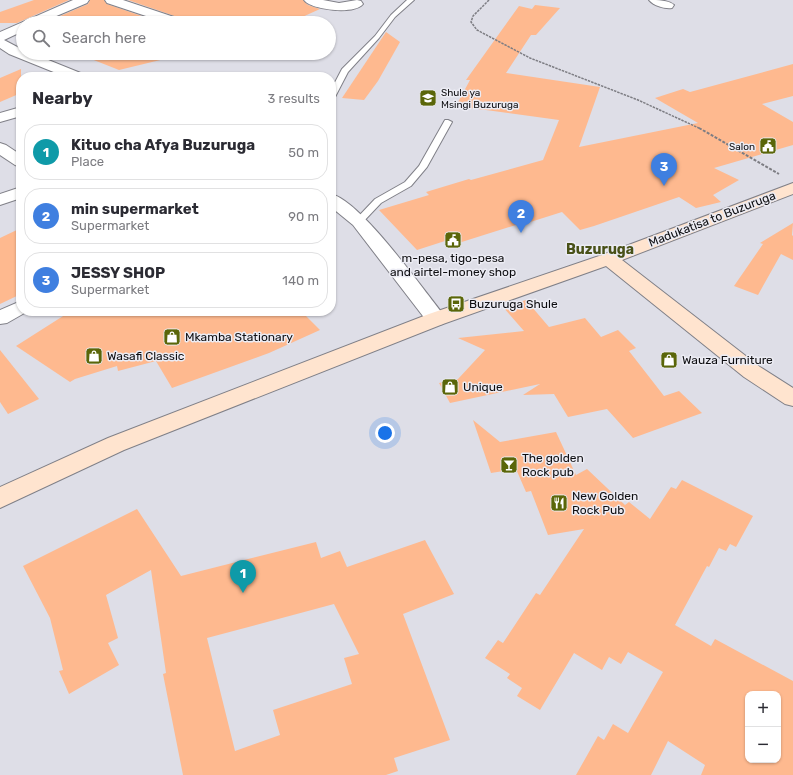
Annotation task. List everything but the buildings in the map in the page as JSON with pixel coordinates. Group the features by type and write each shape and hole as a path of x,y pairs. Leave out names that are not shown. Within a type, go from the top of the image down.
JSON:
{"main road":[{"name":"Madukatisa to Buzuruga","path":"0,498 116,444 436,320 609,259 793,188"},
{"path":"609,259 752,372 793,398"}],"street":[{"path":"45,16 83,0"},
{"path":"111,0 158,16"},
{"path":"310,0 334,7 350,7 357,4"},
{"path":"655,0 668,5"},
{"path":"0,37 16,29"},
{"path":"0,44 14,51"},
{"path":"0,55 14,51"},
{"path":"36,60 66,72"},
{"path":"0,118 16,113"},
{"path":"0,148 16,159"},
{"path":"0,200 16,194"},
{"path":"336,203 359,221 436,320"},
{"path":"0,318 16,310"}],"lane":[{"path":"336,88 345,71 377,37 393,16 411,0"},
{"path":"359,221 378,201 408,184 423,167 448,122"}],"path":[{"path":"489,0 473,16 471,22 477,30 530,58 638,100 703,130 780,175"}],"place":[{"name":"Shule ya Msingi Buzuruga","path":"428,98"},
{"name":"Salon","path":"768,146"},
{"name":"JESSY SHOP","path":"664,186"},
{"name":"min supermarket","path":"521,233"},
{"name":"m-pesa, tigo-pesa and airtel-money shop","path":"453,240"},
{"name":"Buzuruga Shule","path":"456,304"},
{"name":"Mkamba Stationary","path":"172,337"},
{"name":"Wasafi Classic","path":"94,356"},
{"name":"Wauza Furniture","path":"669,360"},
{"name":"Unique","path":"450,387"},
{"name":"The golden Rock pub","path":"509,465"},
{"name":"New Golden Rock Pub","path":"559,503"},
{"name":"Kituo cha Afya Buzuruga","path":"243,593"}],"district":[{"name":"Buzuruga","path":"600,249"}]}
